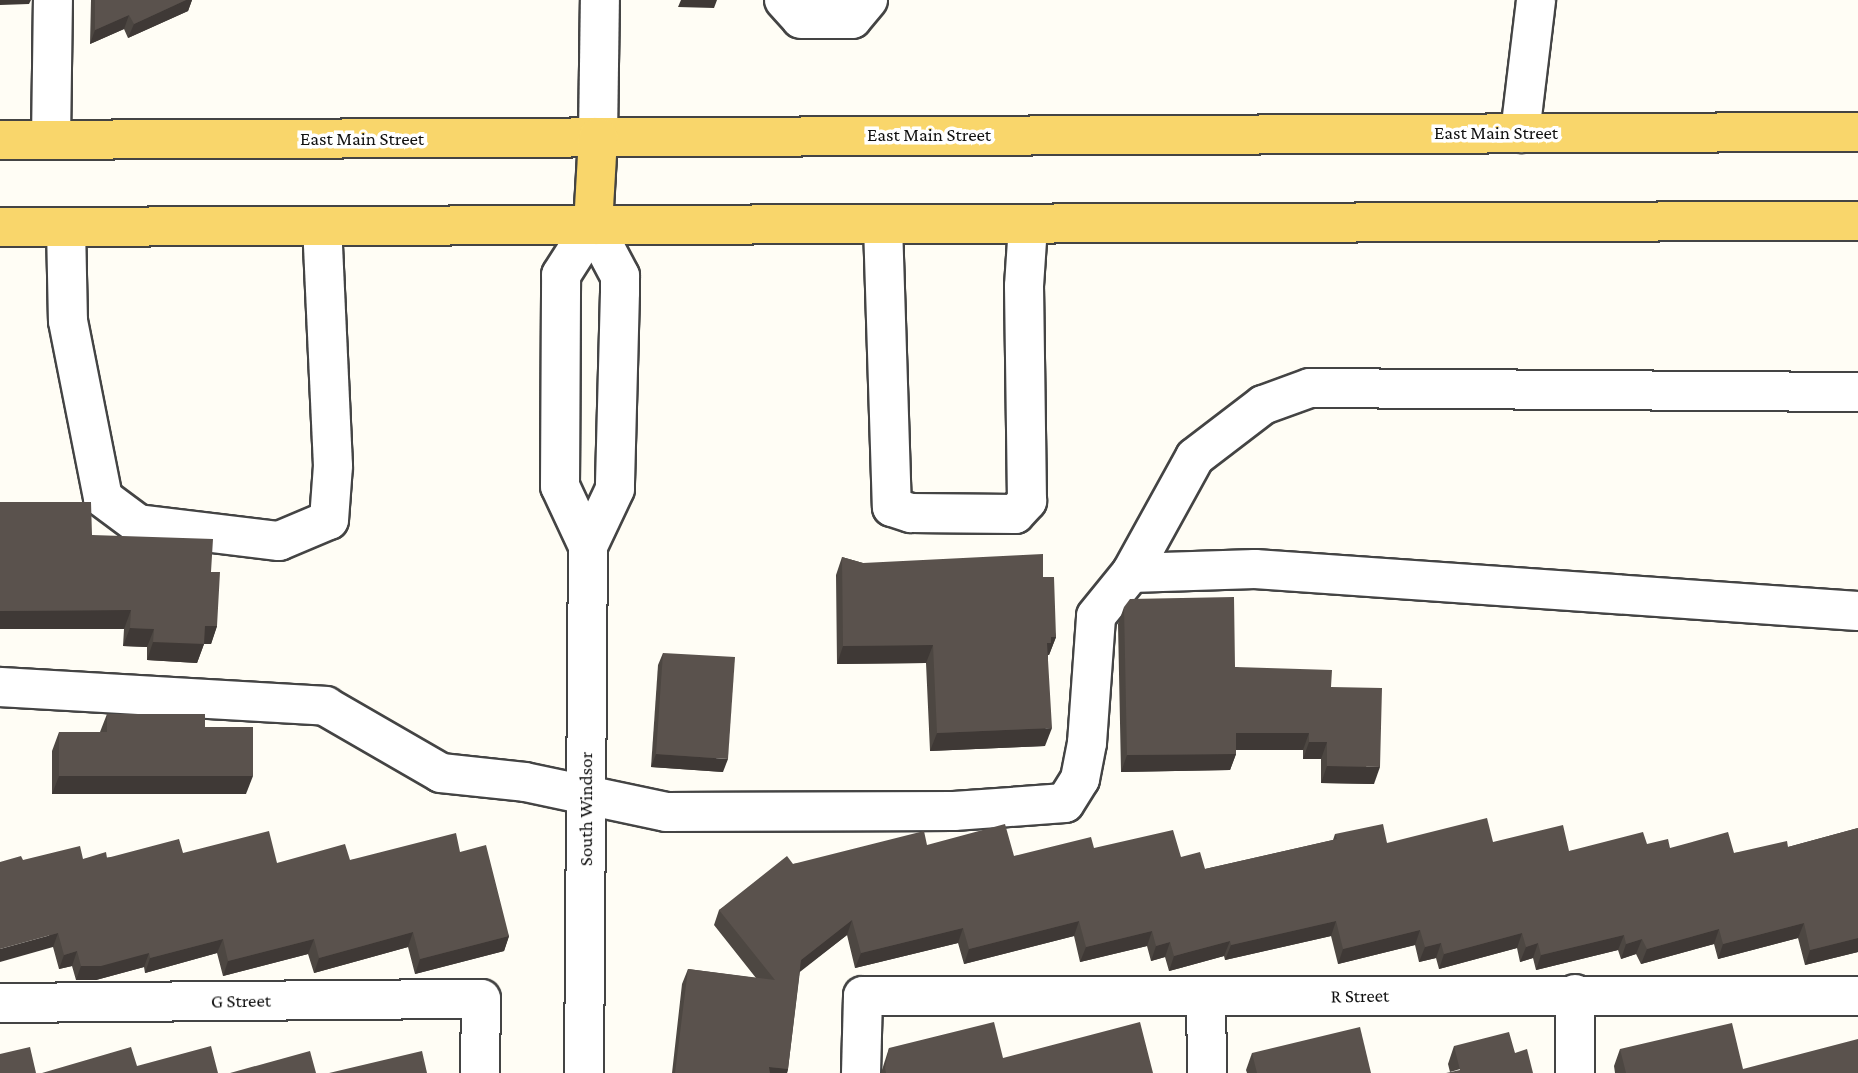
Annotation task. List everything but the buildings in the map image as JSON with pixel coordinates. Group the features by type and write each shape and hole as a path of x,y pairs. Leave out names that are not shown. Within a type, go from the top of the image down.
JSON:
{"main road":[{"name":"East Main Street","path":"0,141 1858,132"},
{"name":"South Windsor","path":"593,226 598,137"},
{"path":"0,227 1858,222"}],"street":[{"path":"51,140 53,0"},
{"path":"598,137 600,0"},
{"path":"784,0 801,19 852,19 868,0"},
{"path":"1520,133 1536,0"},
{"path":"883,226 892,507 911,513 1015,514 1027,501 1024,286 1028,225"},
{"path":"66,227 68,321 103,498 138,524 279,541 330,520 333,466 322,226"},
{"name":"South Windsor","path":"584,1073 588,546 615,489 620,292 620,276 593,226 561,275 560,486 588,546"},
{"path":"0,687 325,706 441,773 525,782 666,812 954,811 1065,803 1080,779 1087,743 1096,616 1131,573 1195,457 1263,405 1310,388 1858,392"},
{"path":"1131,573 1255,569 1858,611"},
{"path":"1575,994 1575,1073"},
{"name":"R Street","path":"861,1073 863,996 1858,996"},
{"path":"1206,998 1206,1073"},
{"name":"G Street","path":"0,1003 481,999 480,1073"}]}
